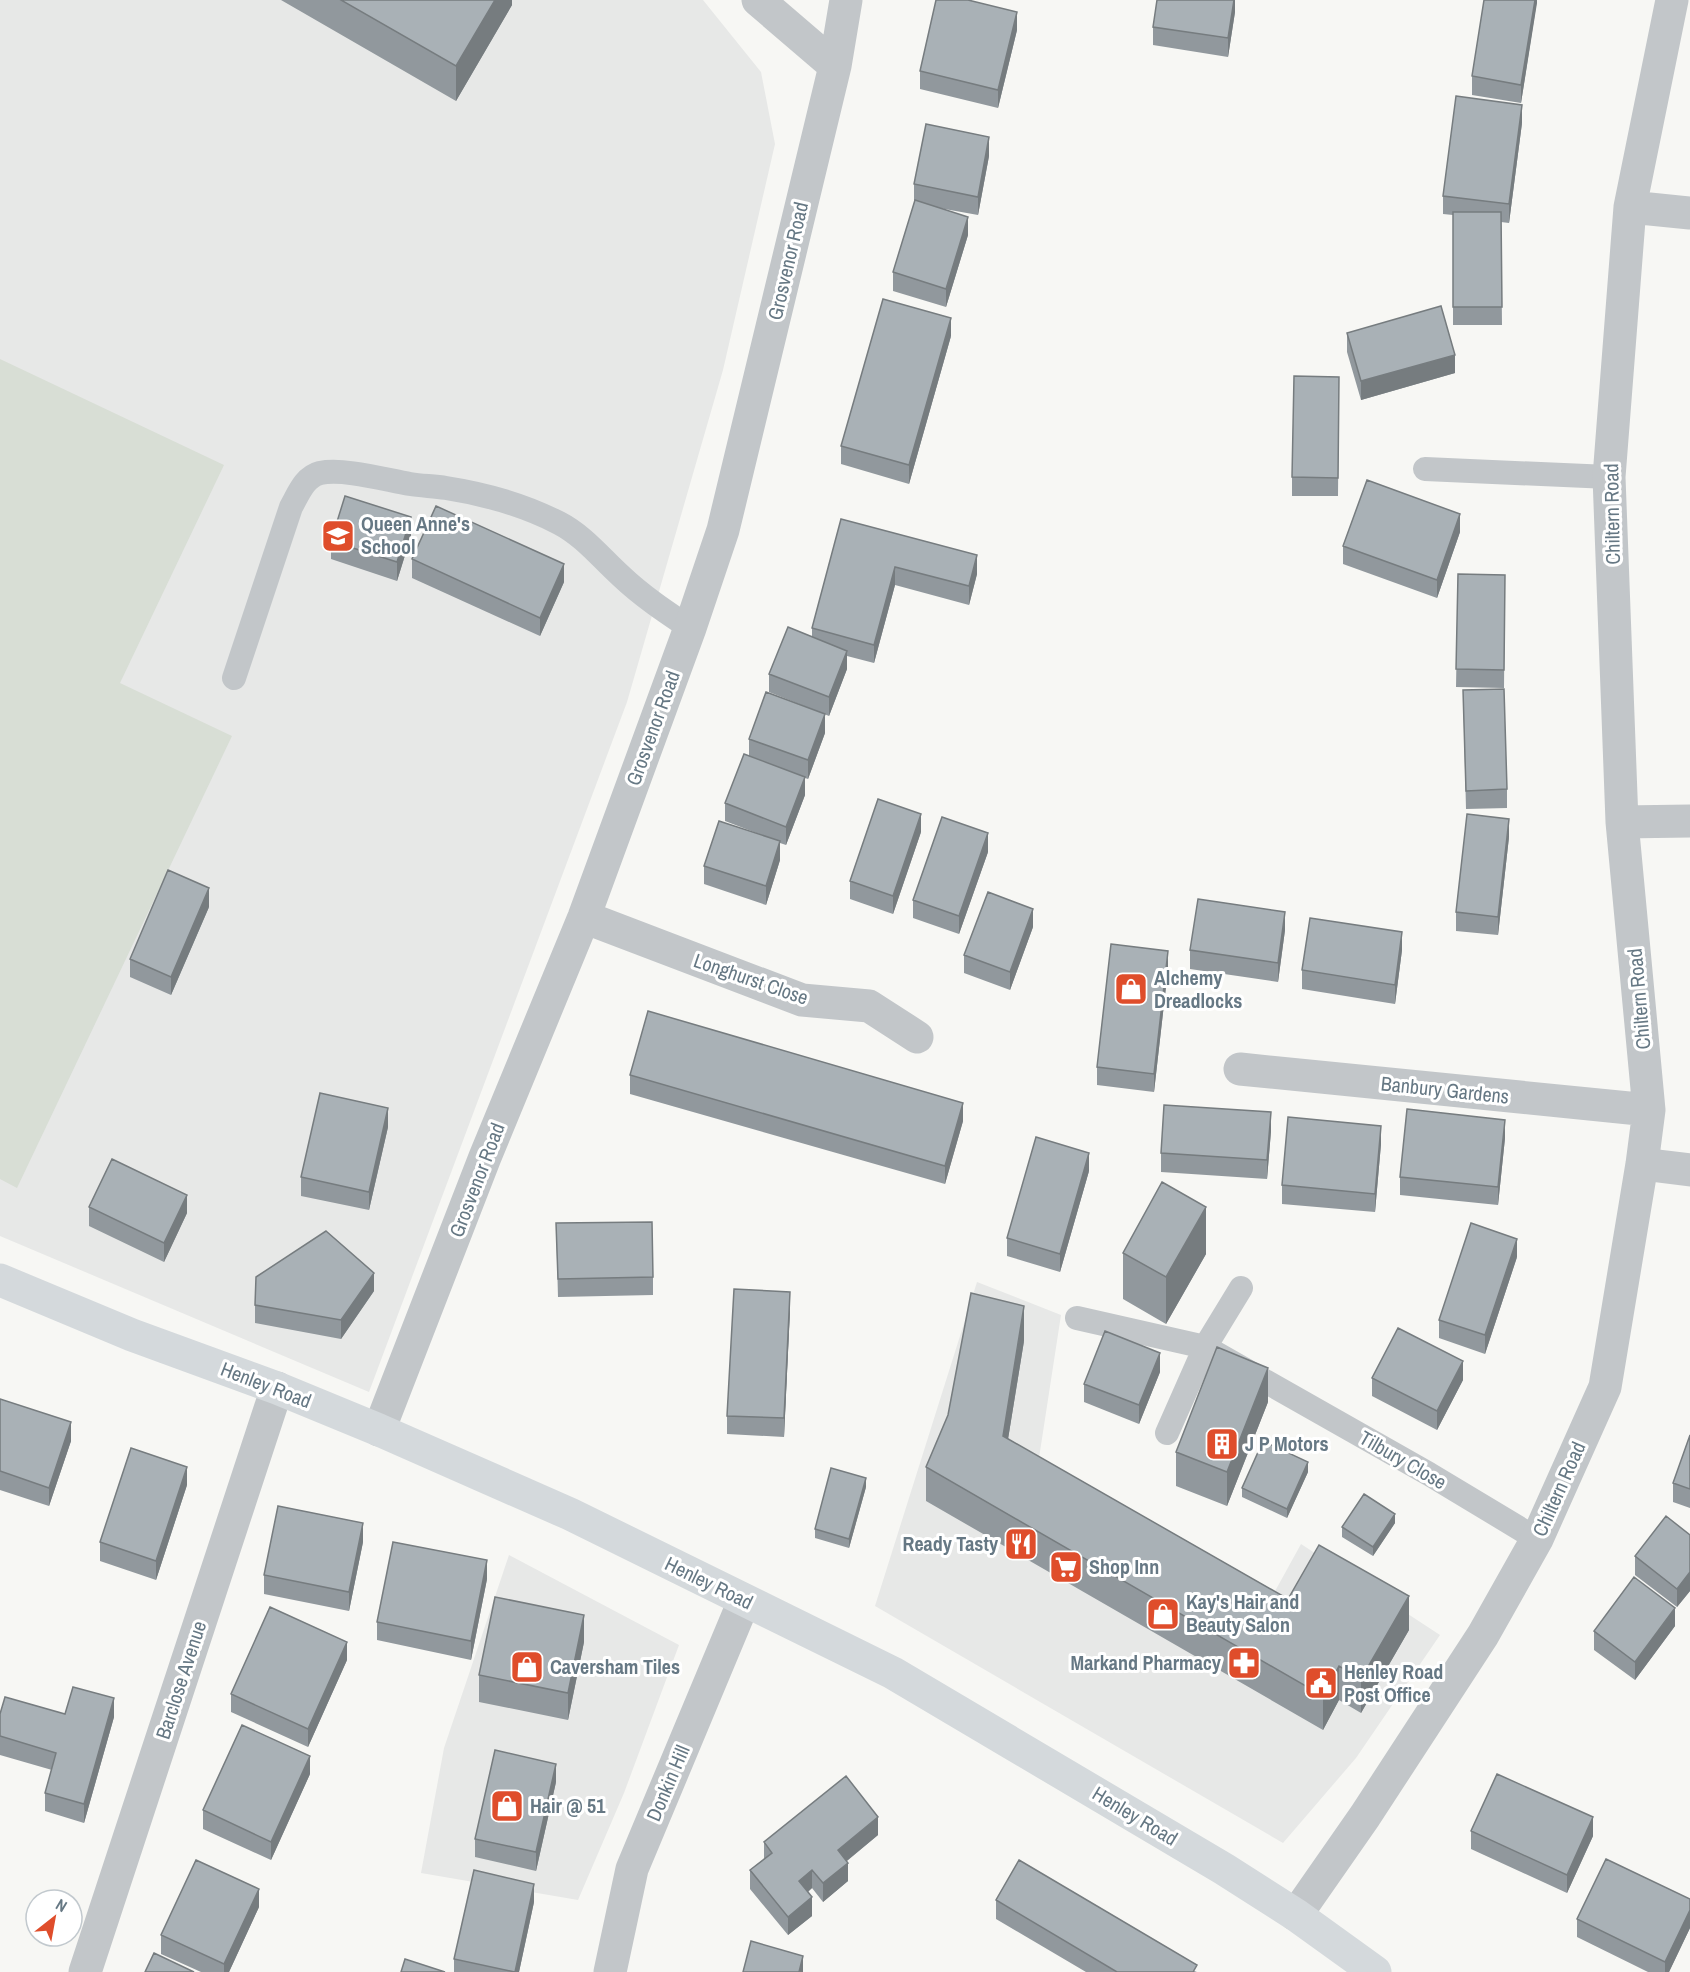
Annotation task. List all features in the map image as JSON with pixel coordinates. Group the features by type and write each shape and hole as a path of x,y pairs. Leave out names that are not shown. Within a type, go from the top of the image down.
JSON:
{"main road":[{"name":"Henley Road","path":"0,1280 132,1335 277,1388 570,1514 893,1673 1224,1869 1296,1915 1375,1972"}],"street":[{"path":"758,0 835,66"},
{"name":"Grosvenor Road","path":"379,1430 485,1157 584,917 690,628 723,530 835,66 846,0"},
{"name":"Chiltern Road","path":"1296,1915 1365,1816 1483,1635 1537,1539 1605,1387 1649,1110 1622,822 1609,477 1630,207 1672,0"},
{"path":"1630,207 1690,213"},
{"path":"1622,822 1690,820"},
{"name":"Longhurst Close","path":"584,917 802,1000 869,1006 917,1037"},
{"name":"Banbury Gardens","path":"1240,1069 1649,1110"},
{"path":"1642,1164 1690,1170"},
{"name":"Barclose Avenue","path":"86,1972 277,1388"},
{"name":"Donkin Hill","path":"610,1972 632,1869 744,1600"}],"lane":[{"path":"1425,469 1609,477"},
{"path":"234,678 291,507 302,487 320,473 346,473 445,488 508,501 537,513 581,537 643,596 690,628"},
{"path":"1167,1433 1205,1347 1241,1288"},
{"name":"Tilbury Close","path":"1077,1318 1205,1347 1430,1474 1537,1539"}],"shaded area":[{"name":"Queen Anne's School","path":"0,0 703,0 761,72 775,144 723,370 627,702 369,1392 0,1236"},
{"path":"0,359 224,465 120,683 232,736 17,1188 0,1179"},
{"path":"977,1282 1061,1315 1039,1458 1274,1593 1301,1544 1440,1635 1356,1758 1283,1843 875,1606"},
{"path":"509,1555 679,1645 624,1793 578,1900 421,1873 444,1748"}],"building":[{"path":"341,0 495,0 456,66"},
{"path":"936,0 968,0 1017,12 998,90 920,71"},
{"path":"1157,0 1234,0 1228,38 1153,27"},
{"path":"1484,0 1535,0 1521,85 1472,76"},
{"path":"1456,96 1522,105 1509,204 1443,196"},
{"path":"926,124 989,137 978,197 914,184"},
{"path":"915,200 968,217 946,289 893,272"},
{"path":"1453,212 1501,212 1502,307 1453,307"},
{"path":"883,299 951,318 909,465 841,446"},
{"path":"1441,306 1455,355 1361,381 1347,333"},
{"path":"1294,376 1339,377 1338,478 1292,477"},
{"path":"1367,480 1460,514 1437,580 1343,546"},
{"path":"345,496 411,517 397,562 331,541"},
{"path":"436,506 564,564 540,618 412,559"},
{"path":"841,519 977,555 969,586 895,567 874,645 812,628"},
{"path":"1458,574 1505,575 1504,670 1456,669"},
{"path":"788,627 847,651 829,697 769,674"},
{"path":"1504,689 1507,789 1466,791 1463,690"},
{"path":"766,692 825,714 808,760 749,739"},
{"path":"744,754 805,777 786,827 725,803"},
{"path":"878,799 921,814 893,896 850,881"},
{"path":"1467,814 1509,819 1498,917 1456,912"},
{"path":"942,817 988,833 959,916 913,900"},
{"path":"719,821 780,841 766,886 704,866"},
{"path":"168,870 209,888 171,977 130,959"},
{"path":"988,892 1033,909 1010,972 964,955"},
{"path":"1198,899 1285,912 1278,963 1190,950"},
{"path":"1310,918 1402,932 1395,985 1302,970"},
{"path":"1111,944 1168,951 1154,1074 1097,1067"},
{"path":"648,1011 963,1103 945,1166 630,1075"},
{"path":"320,1093 388,1108 369,1192 301,1177"},
{"path":"1164,1105 1271,1112 1267,1160 1161,1153"},
{"path":"1407,1109 1505,1120 1498,1187 1400,1177"},
{"path":"1288,1117 1381,1126 1375,1194 1282,1185"},
{"path":"1036,1137 1089,1153 1060,1254 1007,1238"},
{"path":"112,1159 187,1195 164,1243 89,1207"},
{"path":"1162,1182 1206,1207 1166,1277 1123,1253"},
{"path":"652,1222 653,1277 558,1279 556,1223"},
{"path":"1471,1223 1517,1239 1485,1335 1439,1320"},
{"path":"326,1231 374,1273 341,1320 255,1305 256,1277"},
{"path":"734,1289 790,1292 784,1418 727,1416"},
{"path":"971,1293 1024,1306 1003,1436 1288,1599 1319,1545 1409,1596 1361,1679 1339,1666 1323,1696 926,1467 948,1415"},
{"path":"1398,1328 1463,1361 1437,1411 1372,1378"},
{"path":"1105,1331 1160,1353 1139,1405 1084,1384"},
{"path":"1217,1347 1268,1368 1227,1472 1176,1452"},
{"path":"0,1399 71,1422 49,1488 0,1471"},
{"path":"1690,1435 1690,1489 1673,1483"},
{"path":"1263,1441 1308,1462 1287,1509 1242,1488"},
{"path":"131,1448 187,1467 156,1561 100,1542"},
{"path":"831,1468 866,1478 849,1539 815,1529"},
{"path":"1364,1494 1395,1514 1373,1547 1342,1527"},
{"path":"278,1506 363,1523 349,1592 264,1575"},
{"path":"1666,1516 1690,1535 1690,1572 1677,1589 1635,1556"},
{"path":"393,1542 487,1560 471,1641 377,1622"},
{"path":"1634,1577 1675,1608 1635,1662 1594,1631"},
{"path":"495,1597 584,1615 568,1693 479,1675"},
{"path":"270,1607 347,1642 308,1729 231,1694"},
{"path":"73,1687 114,1698 84,1804 45,1793 56,1753 0,1736 0,1714 5,1697 65,1714"},
{"path":"242,1725 310,1756 271,1842 203,1810"},
{"path":"495,1750 556,1764 536,1852 475,1839"},
{"path":"1497,1774 1593,1817 1567,1875 1471,1831"},
{"path":"846,1776 878,1817 838,1850 848,1863 823,1883 812,1870 799,1881 812,1897 788,1917 750,1870 772,1853 764,1842"},
{"path":"1606,1859 1690,1899 1690,1910 1665,1962 1577,1919"},
{"path":"196,1860 259,1889 224,1964 161,1935"},
{"path":"1019,1860 1197,1965 1193,1972 1117,1972 996,1900"},
{"path":"474,1870 534,1884 515,1972 454,1959"},
{"path":"751,1941 803,1956 799,1972 743,1972"},
{"path":"154,1953 194,1972 145,1972"},
{"path":"405,1959 445,1972 401,1972"}],"place":[{"name":"Queen Anne's School","path":"338,536"},
{"name":"Alchemy Dreadlocks","path":"1131,989"},
{"name":"J P Motors","path":"1222,1444"},
{"name":"Ready Tasty","path":"1021,1544"},
{"name":"Shop Inn","path":"1066,1567"},
{"name":"Kay's Hair and Beauty Salon","path":"1163,1614"},
{"name":"Markand Pharmacy","path":"1244,1663"},
{"name":"Caversham Tiles","path":"527,1667"},
{"name":"Henley Road Post Office","path":"1321,1683"},
{"name":"Hair @ 51","path":"507,1806"}]}
